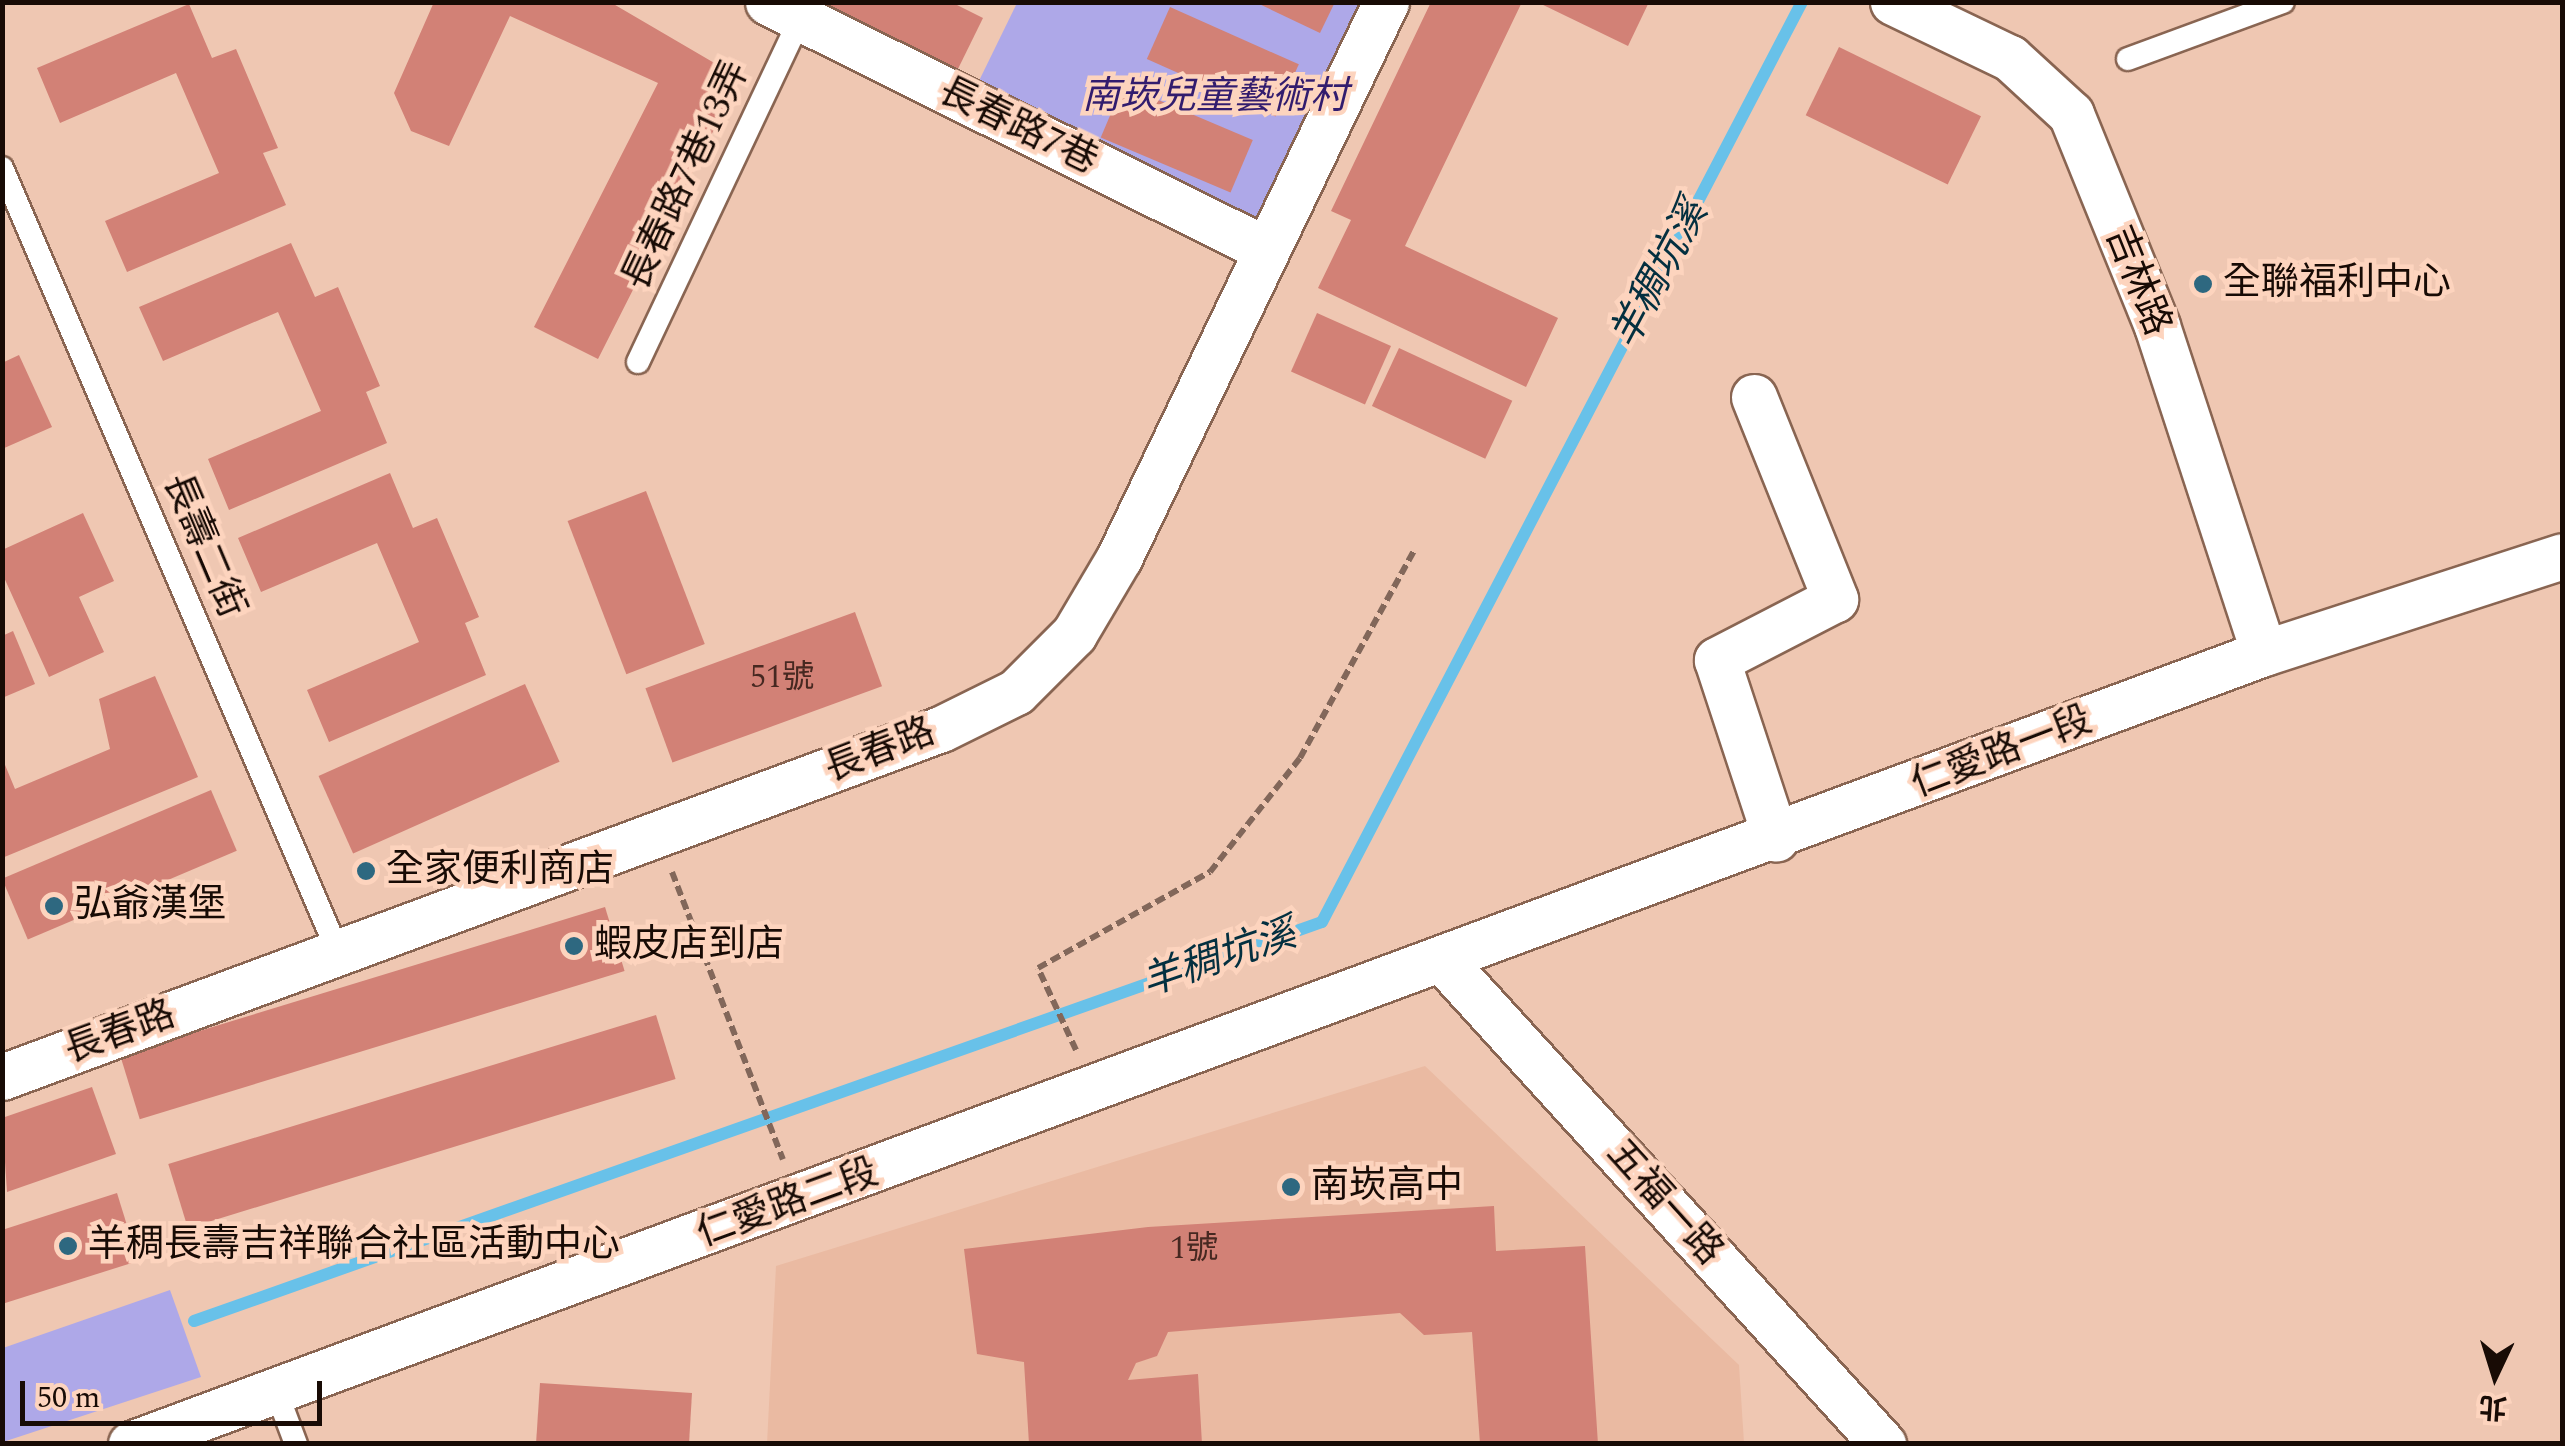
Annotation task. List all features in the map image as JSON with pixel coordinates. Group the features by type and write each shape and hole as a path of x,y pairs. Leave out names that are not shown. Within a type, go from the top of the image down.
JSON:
{"street":[{"name":"長春路","path":"2,1076 658,834 1016,692 1074,634 1119,558 1386,2"},
{"name":"吉林路","path":"1893,2 2010,58 2071,114 2158,326 2264,653"},
{"name":"長春路7巷","path":"776,7 1267,250"},
{"path":"1754,397 1835,599 1717,660 1776,839"},
{"name":"仁愛路一段","path":"1446,963 2264,653 2562,556"},
{"name":"仁愛路二段","path":"131,1444 1446,963"},
{"name":"五福一路","path":"1446,963 1883,1444"}],"lane":[{"path":"2128,59 2283,2"},
{"name":"長春路7巷13弄","path":"638,362 776,7"},
{"name":"長壽二街","path":"2,168 338,952"},
{"path":"276,1390 296,1444"}],"path":[{"path":"1076,1049 1038,968 1210,872 1300,758 1414,551"},
{"path":"658,834 776,1144"}],"shaded area":[{"name":"南崁高中","path":"1425,1066 1739,1365 1744,1443 767,1444 776,1266"}],"green space":[{"name":"南崁兒童藝術村","path":"1017,3 1371,3 1261,227 975,89"},
{"path":"170,1290 201,1377 3,1442 3,1348"}],"building":[{"path":"434,2 610,2 740,78 598,359 534,327 658,83 510,16 449,146 411,131 394,93"},
{"path":"812,2 951,2 983,18 954,77"},
{"path":"1255,2 1335,2 1320,33"},
{"path":"1431,2 1522,2 1405,246 1558,318 1526,387 1318,288 1351,220 1331,211"},
{"path":"1537,2 1649,2 1628,46"},
{"path":"189,4 212,58 236,49 278,148 263,153 286,205 127,272 105,221 219,173 176,73 60,123 37,68"},
{"path":"1170,7 1299,64 1276,116 1147,59"},
{"path":"1839,47 1981,116 1948,185 1806,115"},
{"path":"1123,85 1253,140 1231,193 1101,137"},
{"path":"291,243 315,297 338,287 380,386 366,392 387,443 229,510 208,459 321,411 278,312 163,361 139,307"},
{"path":"1317,313 1391,346 1365,404 1291,371"},
{"path":"1399,348 1512,401 1485,459 1372,406"},
{"path":"19,355 52,427 2,449 2,363"},
{"path":"390,473 413,528 437,518 479,617 465,623 486,675 329,742 307,690 419,642 377,543 261,592 238,538"},
{"path":"646,491 705,644 626,674 568,521"},
{"path":"83,513 114,581 79,597 104,652 49,677 2,573 2,550"},
{"path":"855,612 882,686 672,763 645,688"},
{"path":"13,631 35,684 2,698 2,636"},
{"path":"155,676 198,777 2,858 3,760 15,789 110,749 99,699"},
{"path":"525,684 560,762 353,854 319,776"},
{"path":"211,790 237,851 28,939 2,879"},
{"path":"605,907 625,971 140,1119 120,1055"},
{"path":"656,1015 676,1079 188,1228 168,1164"},
{"path":"92,1087 116,1154 7,1192 2,1118"},
{"name":"羊稠長壽吉祥聯合社區活動中心","path":"117,1193 138,1261 2,1304 2,1230"},
{"path":"1494,1206 1496,1251 1585,1246 1598,1444 1480,1444 1472,1332 1424,1335 1400,1313 1168,1332 1157,1356 1136,1363 1128,1380 1198,1374 1202,1444 1029,1444 1024,1362 977,1354 964,1249 1148,1227"},
{"path":"540,1383 692,1393 689,1444 536,1444"}],"waterway":[{"name":"羊稠坑溪","path":"194,1321 1322,922 1802,2"}],"place":[{"name":"全聯福利中心","path":"2203,284"},
{"name":"全家便利商店","path":"366,871"},
{"name":"弘爺漢堡","path":"54,906"},
{"name":"蝦皮店到店","path":"574,946"},
{"name":"南崁高中","path":"1291,1187"},
{"name":"羊稠長壽吉祥聯合社區活動中心","path":"68,1246"}]}
